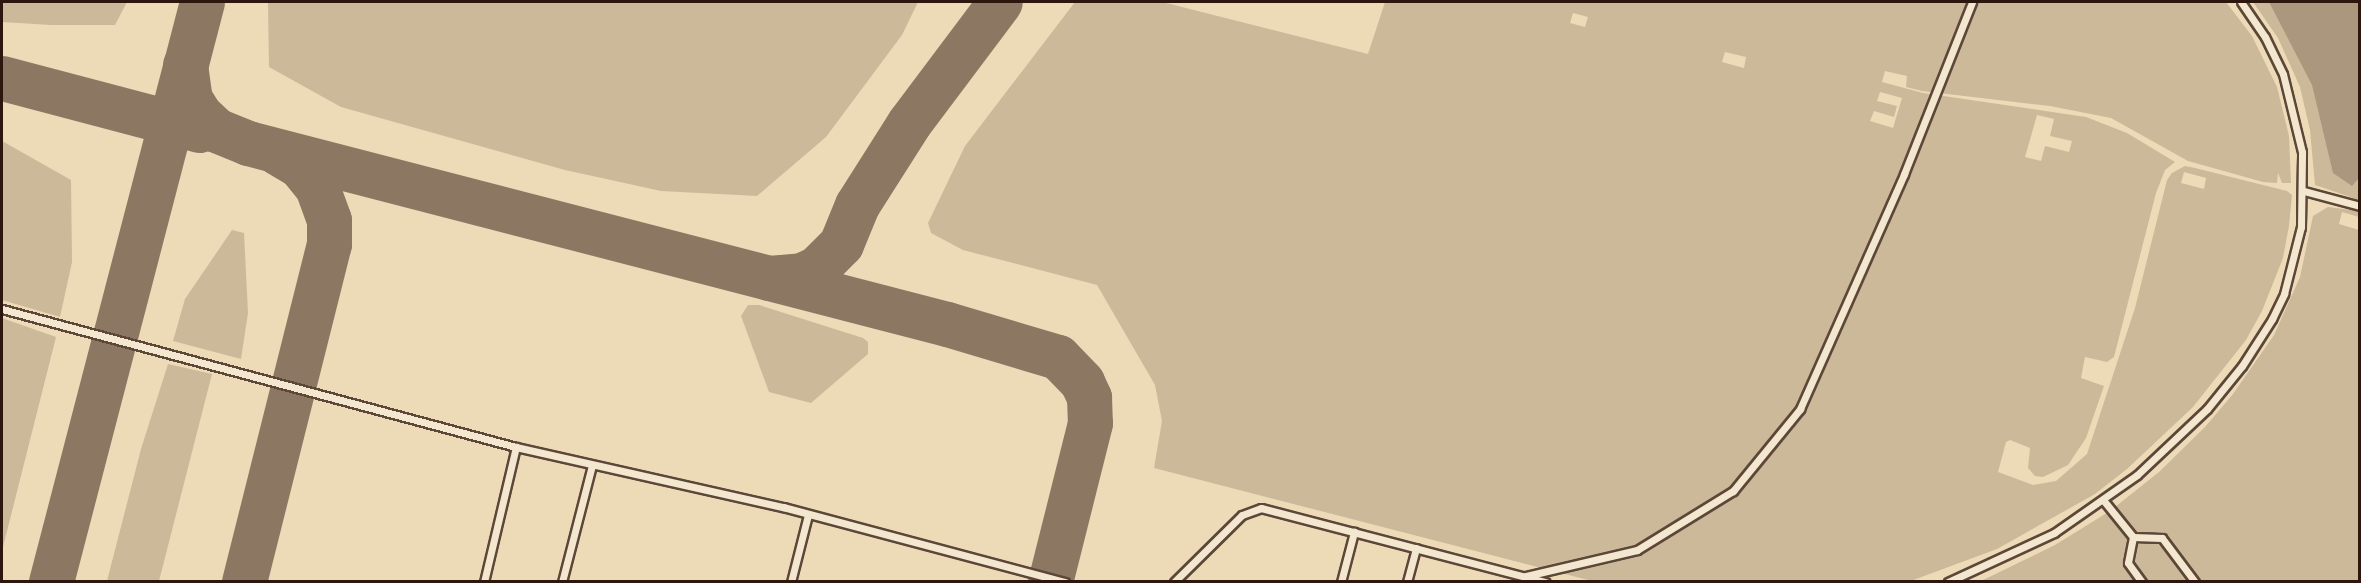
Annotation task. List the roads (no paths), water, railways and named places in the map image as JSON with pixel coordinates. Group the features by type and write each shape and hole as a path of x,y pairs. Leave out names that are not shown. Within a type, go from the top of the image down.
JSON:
{"lane":[{"path":"1526,576 1637,550 1724,497 1733,491 1800,409 1904,174 1972,2"},
{"path":"1948,582 2019,551 2104,501 2187,430 2259,342 2284,294 2301,227 2304,191 2302,152 2292,99 2272,50 2241,2"},
{"path":"2304,191 2360,206"},
{"path":"2,309 516,447 808,515 1065,582"},
{"path":"484,582 516,447"},
{"path":"562,582 592,465"},
{"path":"2104,501 2133,537 2162,538 2195,582"},
{"path":"1174,582 1237,519 1252,509 1272,510 1546,582"},
{"path":"791,582 808,515"},
{"path":"1341,582 1354,532"},
{"path":"2133,537 2128,563 2142,582"},
{"path":"1407,582 1416,548"}]}
